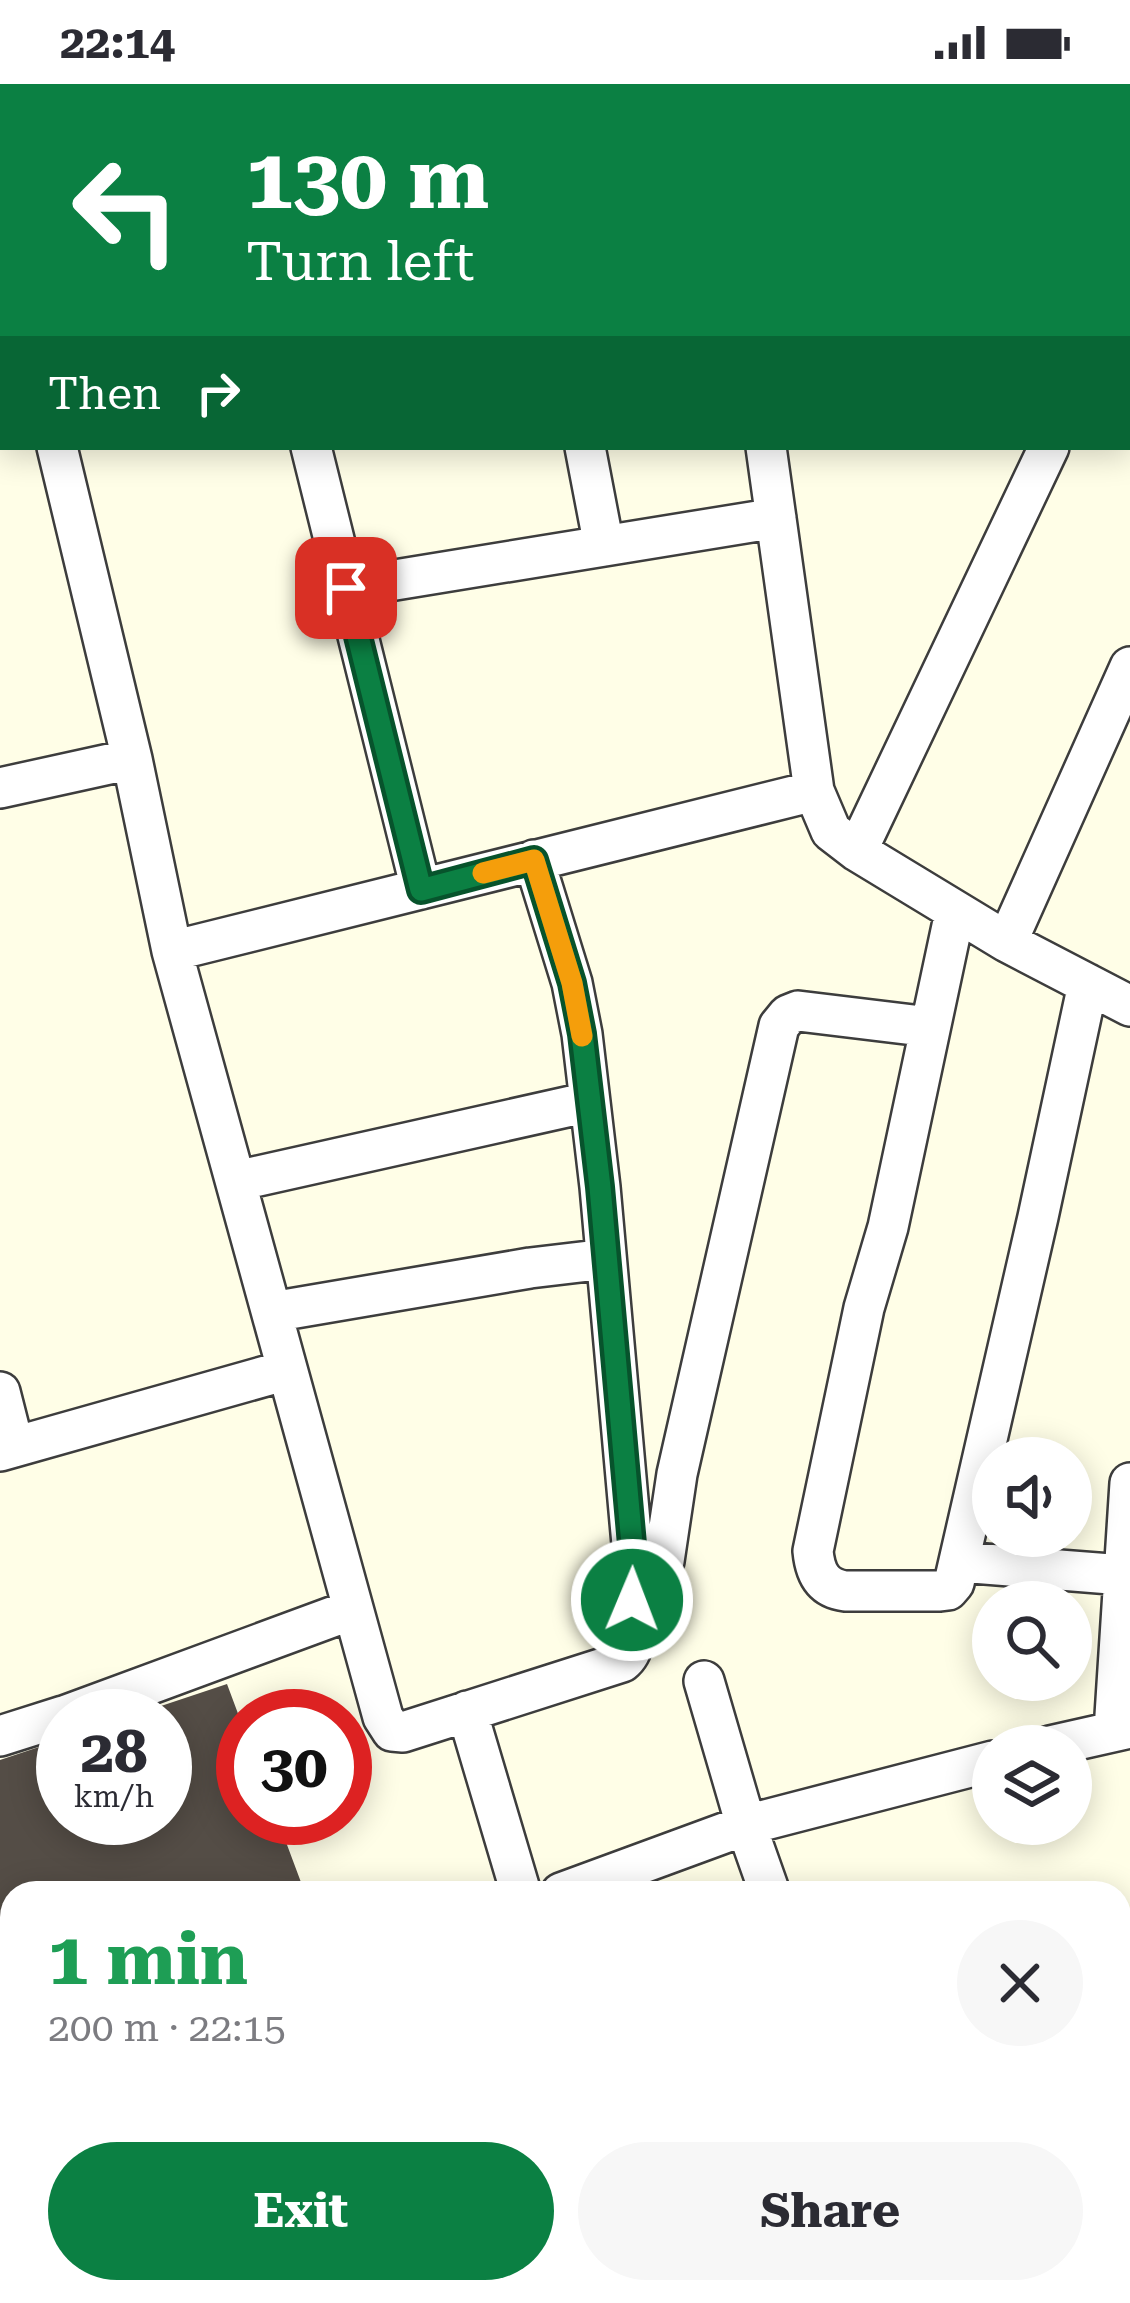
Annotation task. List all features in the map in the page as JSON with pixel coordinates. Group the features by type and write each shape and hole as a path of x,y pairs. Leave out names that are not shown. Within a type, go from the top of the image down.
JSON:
{"street":[{"path":"58,450 132,759 172,951 351,1610 382,1717 392,1731 403,1732 626,1659 634,1646 632,1600 636,1589 578,1007 534,860"},
{"path":"312,450 421,890"},
{"path":"586,450 604,546"},
{"path":"766,450 814,791 831,831 1006,942 1130,1006"},
{"path":"857,851 1048,450"},
{"path":"346,588 776,518"},
{"path":"1006,942 1130,667"},
{"path":"0,788 132,759"},
{"path":"172,951 814,791"},
{"path":"955,912 813,1551 815,1568 831,1588 944,1591 954,1583 1088,984"},
{"path":"636,1589 658,1574 664,1561 677,1474 779,1026 798,1011 930,1027"},
{"path":"236,1180 590,1102"},
{"path":"272,1312 606,1259"},
{"path":"0,1392 7,1449 287,1370"},
{"path":"1092,1737 1122,1730 1123,1575 1130,1483"},
{"path":"960,1562 1123,1575"},
{"path":"136,1689 351,1610"},
{"path":"704,1682 766,1881"},
{"path":"467,1712 517,1881"},
{"path":"0,1736 36,1725"},
{"path":"594,1881 746,1825 972,1766"}],"building":[{"path":"227,1684 229,1689 216,1689 216,1845 287,1845 301,1881 0,1881 0,1760 36,1748 36,1845 192,1845 192,1696"}],"slow traffic":[{"path":"483,873 534,860 572,983 582,1036"}],"route":[{"path":"346,588 421,890 534,860 572,983 600,1187 636,1589 632,1600"}]}
